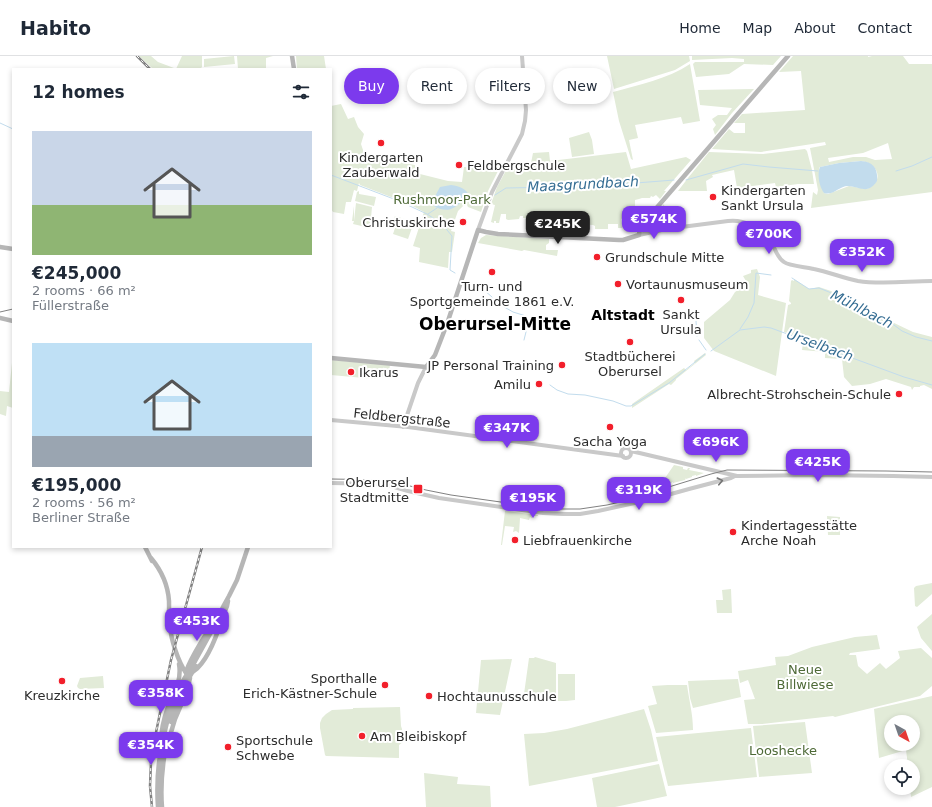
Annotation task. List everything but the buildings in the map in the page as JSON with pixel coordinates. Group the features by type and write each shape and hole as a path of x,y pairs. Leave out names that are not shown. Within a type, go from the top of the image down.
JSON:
{"main road":[{"path":"292,56 294,68"},
{"path":"332,358 426,367 435,355 447,324 478,230 498,234 619,240 639,236 640,227 788,56"},
{"path":"0,247 12,249"},
{"path":"0,318 12,321"},
{"path":"146,548 161,573 166,586 169,600 168,607 170,628 180,661 187,672"},
{"path":"187,672 193,672 197,669 213,644 248,548"},
{"path":"158,807 158,782 170,711 229,598"},
{"path":"162,807 163,752 161,734 165,715 180,678 194,663 222,619"},
{"path":"163,752 190,680 178,655"},
{"path":"178,655 180,678"},
{"path":"182,661 194,663"}],"street":[{"path":"478,230 492,192 522,134 526,110 522,56"},
{"path":"639,236 666,229 737,221 753,226 764,233 770,240 781,260 787,264 818,270 858,281 932,281"},
{"path":"403,427 418,383 426,367"},
{"name":"Feldbergstraße","path":"332,420 403,427 613,455 622,454"},
{"path":"626,448 629,448 631,453 627,458 622,454 623,449 626,448"},
{"path":"631,453 735,476 815,475 932,477"},
{"path":"332,483 384,484 439,498 554,513 580,514 625,506 658,498 735,476"}],"green space":[{"path":"139,56 151,56 158,62 174,68 152,68"},
{"path":"182,56 202,56 201,68 176,68"},
{"path":"234,56 235,64 204,67 204,59"},
{"path":"237,56 273,56 266,58 266,68 238,68"},
{"path":"296,56 324,56 326,68 297,68"},
{"path":"607,56 689,56 690,61 675,70 614,89 611,68 610,68"},
{"path":"692,56 781,56 773,65 744,64 729,74 696,77 693,64 695,62 744,62 744,59 732,58 692,60"},
{"path":"793,56 903,56 909,64 932,64 932,192 811,208 813,192 817,195 818,190 810,148 826,145 825,142 761,152 712,149 729,129 734,133 745,133 745,123 734,123 742,114 805,110 801,71 779,72","holes":["888,143 892,159 875,160 866,157 853,157 829,162 828,158 863,153","861,161 872,165 877,173 876,182 873,186 867,189 849,186 828,194 824,193 820,167 839,163"]},
{"path":"690,64 700,121 683,124 681,117 635,125 638,138 629,140 633,160 631,159 619,121 613,92 663,78"},
{"path":"754,89 732,113 715,135 713,129 716,125 712,119 718,115 727,115 732,108 700,105 698,90"},
{"name":"Rushmoor-Park","path":"341,104 348,119 354,117 358,127 364,134 361,144 363,150 362,164 364,156 415,165 416,173 448,181 462,182 464,167 499,169 488,191 481,212 468,207 465,204 458,211 451,231 455,232 452,252 449,252 448,268 419,262 420,248 413,246 424,212 409,204 360,185 359,183 357,191 354,190 351,202 346,202 344,214 333,212 332,106"},
{"path":"589,132 594,154 572,157 569,138"},
{"path":"805,149 807,151 812,170 814,184 798,184 776,187 775,183 737,188 734,170 712,175 713,177 706,181 707,191 678,191 709,152 763,154"},
{"path":"549,152 550,161 626,152 631,169 686,157 691,160 664,191 666,191 660,199 656,195 653,197 651,196 650,198 635,200 635,212 633,212 633,209 629,209 629,214 627,215 626,210 622,210 622,228 618,228 618,224 608,224 608,229 595,229 595,226 593,225 577,224 577,219 570,218 569,224 557,224 557,221 554,220 553,224 541,224 542,216 540,216 540,212 533,211 531,218 523,218 523,216 520,216 519,219 508,220 506,219 506,214 501,214 499,223 496,223 496,221 494,221 494,223 491,222 495,205 491,204 497,187 509,165 531,163 533,153"},
{"path":"359,191 359,194 376,197 374,206 355,201 357,192"},
{"path":"356,203 372,207 370,228 353,224"},
{"path":"664,204 668,227 651,231 642,231 641,229"},
{"path":"354,206 354,221 352,221"},
{"path":"395,216 414,222 408,239 393,234 396,225 392,224"},
{"path":"486,235 549,239 549,243 546,245 546,250 558,250 557,256 478,243 481,238"},
{"path":"757,269 760,277 758,295 786,303 776,376 714,351 704,338 704,322 730,300 735,292 744,286 746,281 743,276 751,273 751,270"},
{"path":"794,279 809,289 819,287 831,291 857,308 913,332 932,337 932,389 924,385 914,387 912,390 911,387 886,379 870,384 852,386 844,377 842,359 825,358 825,352 802,350 805,340 784,332 788,305 791,304 789,301 791,281 794,281"},
{"path":"705,353 706,355 676,379 671,385 669,384 632,408 632,404 684,368 686,370 695,363 694,361"},
{"path":"332,360 390,365 388,377 379,376 375,379 332,375"},
{"path":"12,363 12,408 7,406 6,416 0,414 0,391 9,392"},
{"path":"674,465 683,467 683,469 687,470 690,468 689,470 704,473 686,478 685,480 673,482 660,488 667,479 665,478"},
{"path":"505,511 538,516 532,516 529,520 520,518 519,533 516,531 513,532 514,527 505,526 501,545"},
{"path":"827,516 840,517 840,535 828,535"},
{"path":"932,583 932,594 917,607 915,606 914,588 916,586"},
{"path":"731,589 732,613 717,613 716,600 723,600 722,590"},
{"path":"932,614 932,651 921,638 917,627"},
{"name":"Neue Billwiese","path":"877,635 880,649 850,653 849,655 856,655 858,666 867,674 880,663 886,669 900,658 898,651 921,648 932,658 932,686 920,696 835,717 748,724 744,700 755,699 748,680 740,683 738,671 776,665 775,657 788,656 812,647 855,637"},
{"path":"535,657 556,663 556,700 524,694 529,658"},
{"path":"512,659 500,715 476,713 481,660"},
{"path":"558,674 575,674 575,700 558,701"},
{"path":"103,676 104,688 80,689 77,686 80,678"},
{"path":"738,679 741,697 693,708 688,681"},
{"path":"687,685 692,713 693,730 656,733 648,706 657,704 652,686"},
{"path":"932,696 932,787 920,793 920,759 907,759 906,751 920,751 920,715 884,715 884,751 903,751 879,758 874,709"},
{"name":"Am Bleibiskopf","path":"400,707 403,742 399,745 399,758 325,755 320,723 322,718 332,710"},
{"path":"644,709 651,730 658,761 529,786 524,734 544,733 567,729"},
{"name":"Looshecke","path":"805,722 812,773 759,777 753,726"},
{"path":"751,728 757,777 668,786 656,737"},
{"path":"659,764 667,796 615,807 597,807 592,778"},
{"path":"424,773 458,777 457,784 490,786 491,807 426,807"}],"water":[{"path":"861,161 869,163 876,170 877,181 873,186 865,189 845,186 827,194 824,193 819,180 820,167 839,163"},
{"path":"451,185 465,190 469,194 469,199 463,200 453,208 446,210 434,206 433,200 440,187"}],"waterway":[{"name":"Urselbach","path":"0,123 12,129"},
{"name":"Maasgrundbach","path":"896,171 932,157"},
{"name":"Maasgrundbach","path":"686,180 743,164 818,171"},
{"name":"Urselbach","path":"332,175 399,201 427,214 442,224 452,236 450,270 455,273"},
{"name":"Maasgrundbach","path":"495,195 506,188 562,187 674,180"},
{"name":"Maasgrundbach","path":"469,197 478,198 484,196"},
{"name":"Maasgrundbach","path":"428,214 437,208"},
{"name":"Mühlbach","path":"740,329 748,317 754,303 756,273 771,275"},
{"name":"Mühlbach","path":"792,278 809,289 819,288 829,292 872,316 890,322 902,331 916,337 932,341"},
{"name":"Urselbach","path":"484,290 492,297"},
{"name":"Urselbach","path":"499,304 513,312 526,316"},
{"name":"Mühlbach","path":"696,321 697,336"},
{"name":"Urselbach","path":"524,340 528,324"},
{"name":"Urselbach","path":"711,351 740,330 764,327 771,328 904,377 932,385"},
{"name":"Mühlbach","path":"699,340 706,350"},
{"name":"Urselbach","path":"550,385 557,390 568,394 585,395 631,406 669,383 705,354"}],"tram line":[{"path":"0,312 12,309"},
{"path":"332,479 386,480 451,495 543,508 580,509 620,502 727,470 932,472"}],"railway":[{"path":"137,56 149,68"},
{"path":"152,807 150,786 154,742 171,660 202,548"}],"place":[{"name":"Kindergarten Zauberwald","path":"381,143"},
{"name":"Feldbergschule","path":"459,165"},
{"name":"Kindergarten Sankt Ursula","path":"713,197"},
{"name":"Christuskirche","path":"463,222"},
{"name":"Grundschule Mitte","path":"597,257"},
{"name":"Turn- und Sportgemeinde 1861 e.V.","path":"492,272"},
{"name":"Vortaunusmuseum","path":"618,284"},
{"name":"Sankt Ursula","path":"681,300"},
{"name":"Stadtbücherei Oberursel","path":"630,342"},
{"name":"JP Personal Training","path":"562,365"},
{"name":"Ikarus","path":"351,372"},
{"name":"Amilu","path":"539,384"},
{"name":"Albrecht-Strohschein-Schule","path":"899,394"},
{"name":"Sacha Yoga","path":"610,427"},
{"name":"Oberursel Stadtmitte","path":"418,489"},
{"name":"Kindertagesstätte Arche Noah","path":"733,532"},
{"name":"Liebfrauenkirche","path":"515,540"},
{"name":"Kreuzkirche","path":"62,681"},
{"name":"Sporthalle Erich-Kästner-Schule","path":"385,685"},
{"name":"Hochtaunusschule","path":"429,696"},
{"name":"Am Bleibiskopf","path":"362,736"},
{"name":"Sportschule Schwebe","path":"228,747"}],"district":[{"name":"Altstadt","path":"623,315"},
{"name":"Oberursel-Mitte","path":"495,324"}]}
